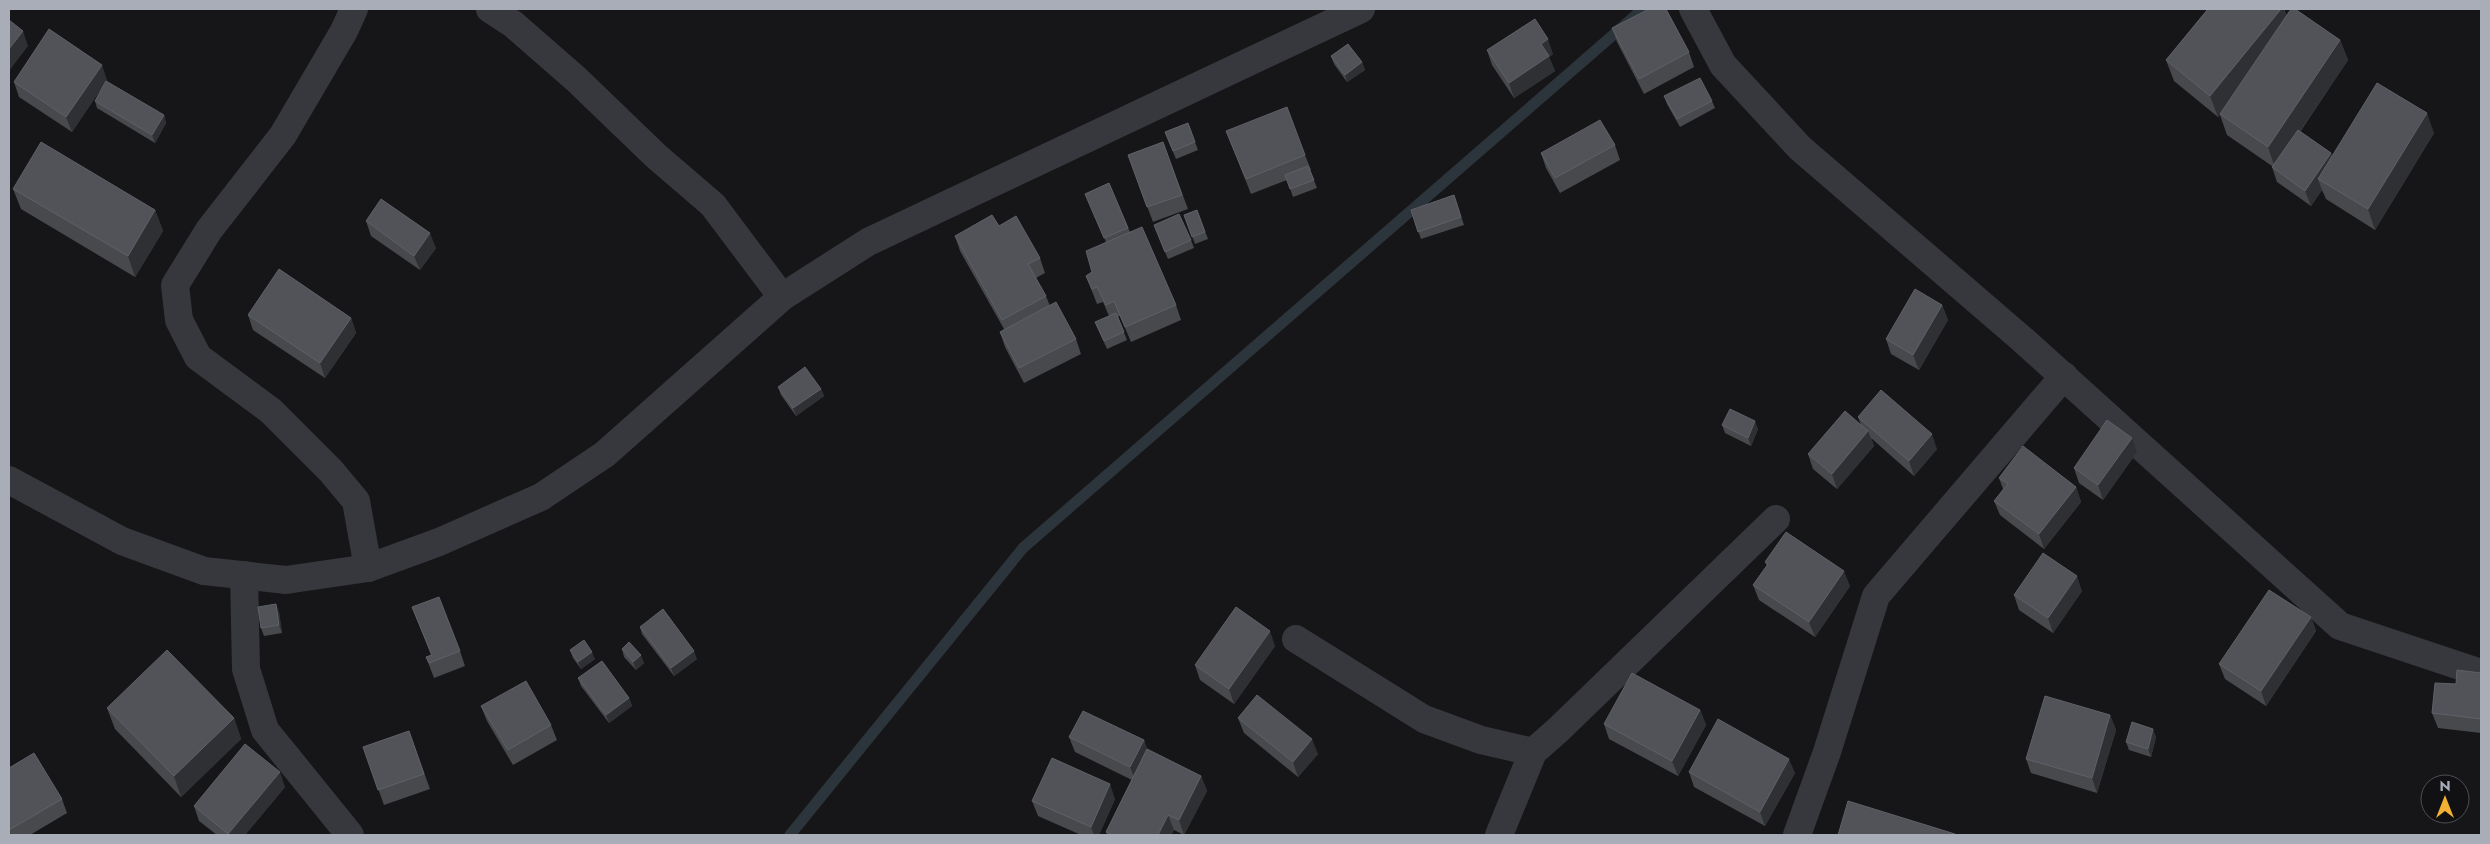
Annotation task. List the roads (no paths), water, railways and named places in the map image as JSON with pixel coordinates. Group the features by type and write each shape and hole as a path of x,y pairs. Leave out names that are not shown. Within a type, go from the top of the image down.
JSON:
{"street":[{"path":"354,9 344,30 283,135 209,230 175,285 179,320 198,357 271,411 331,471 356,501 368,568"},
{"path":"490,9 513,24 576,79 656,156 713,205 782,297"},
{"path":"9,480 122,541 204,571 286,580 368,568 439,542 541,497 604,454 782,297 868,242 1361,9"},
{"path":"1692,9 1723,65 1800,148 2064,376 2340,626 2481,674"},
{"path":"1797,835 1876,596 2064,376"},
{"path":"1499,835 1533,752 1776,519"},
{"path":"244,575 246,669 265,730 350,835"},
{"path":"1296,639 1424,719 1481,740 1533,752"}],"waterway":[{"path":"790,835 1023,548 1643,9"}]}
